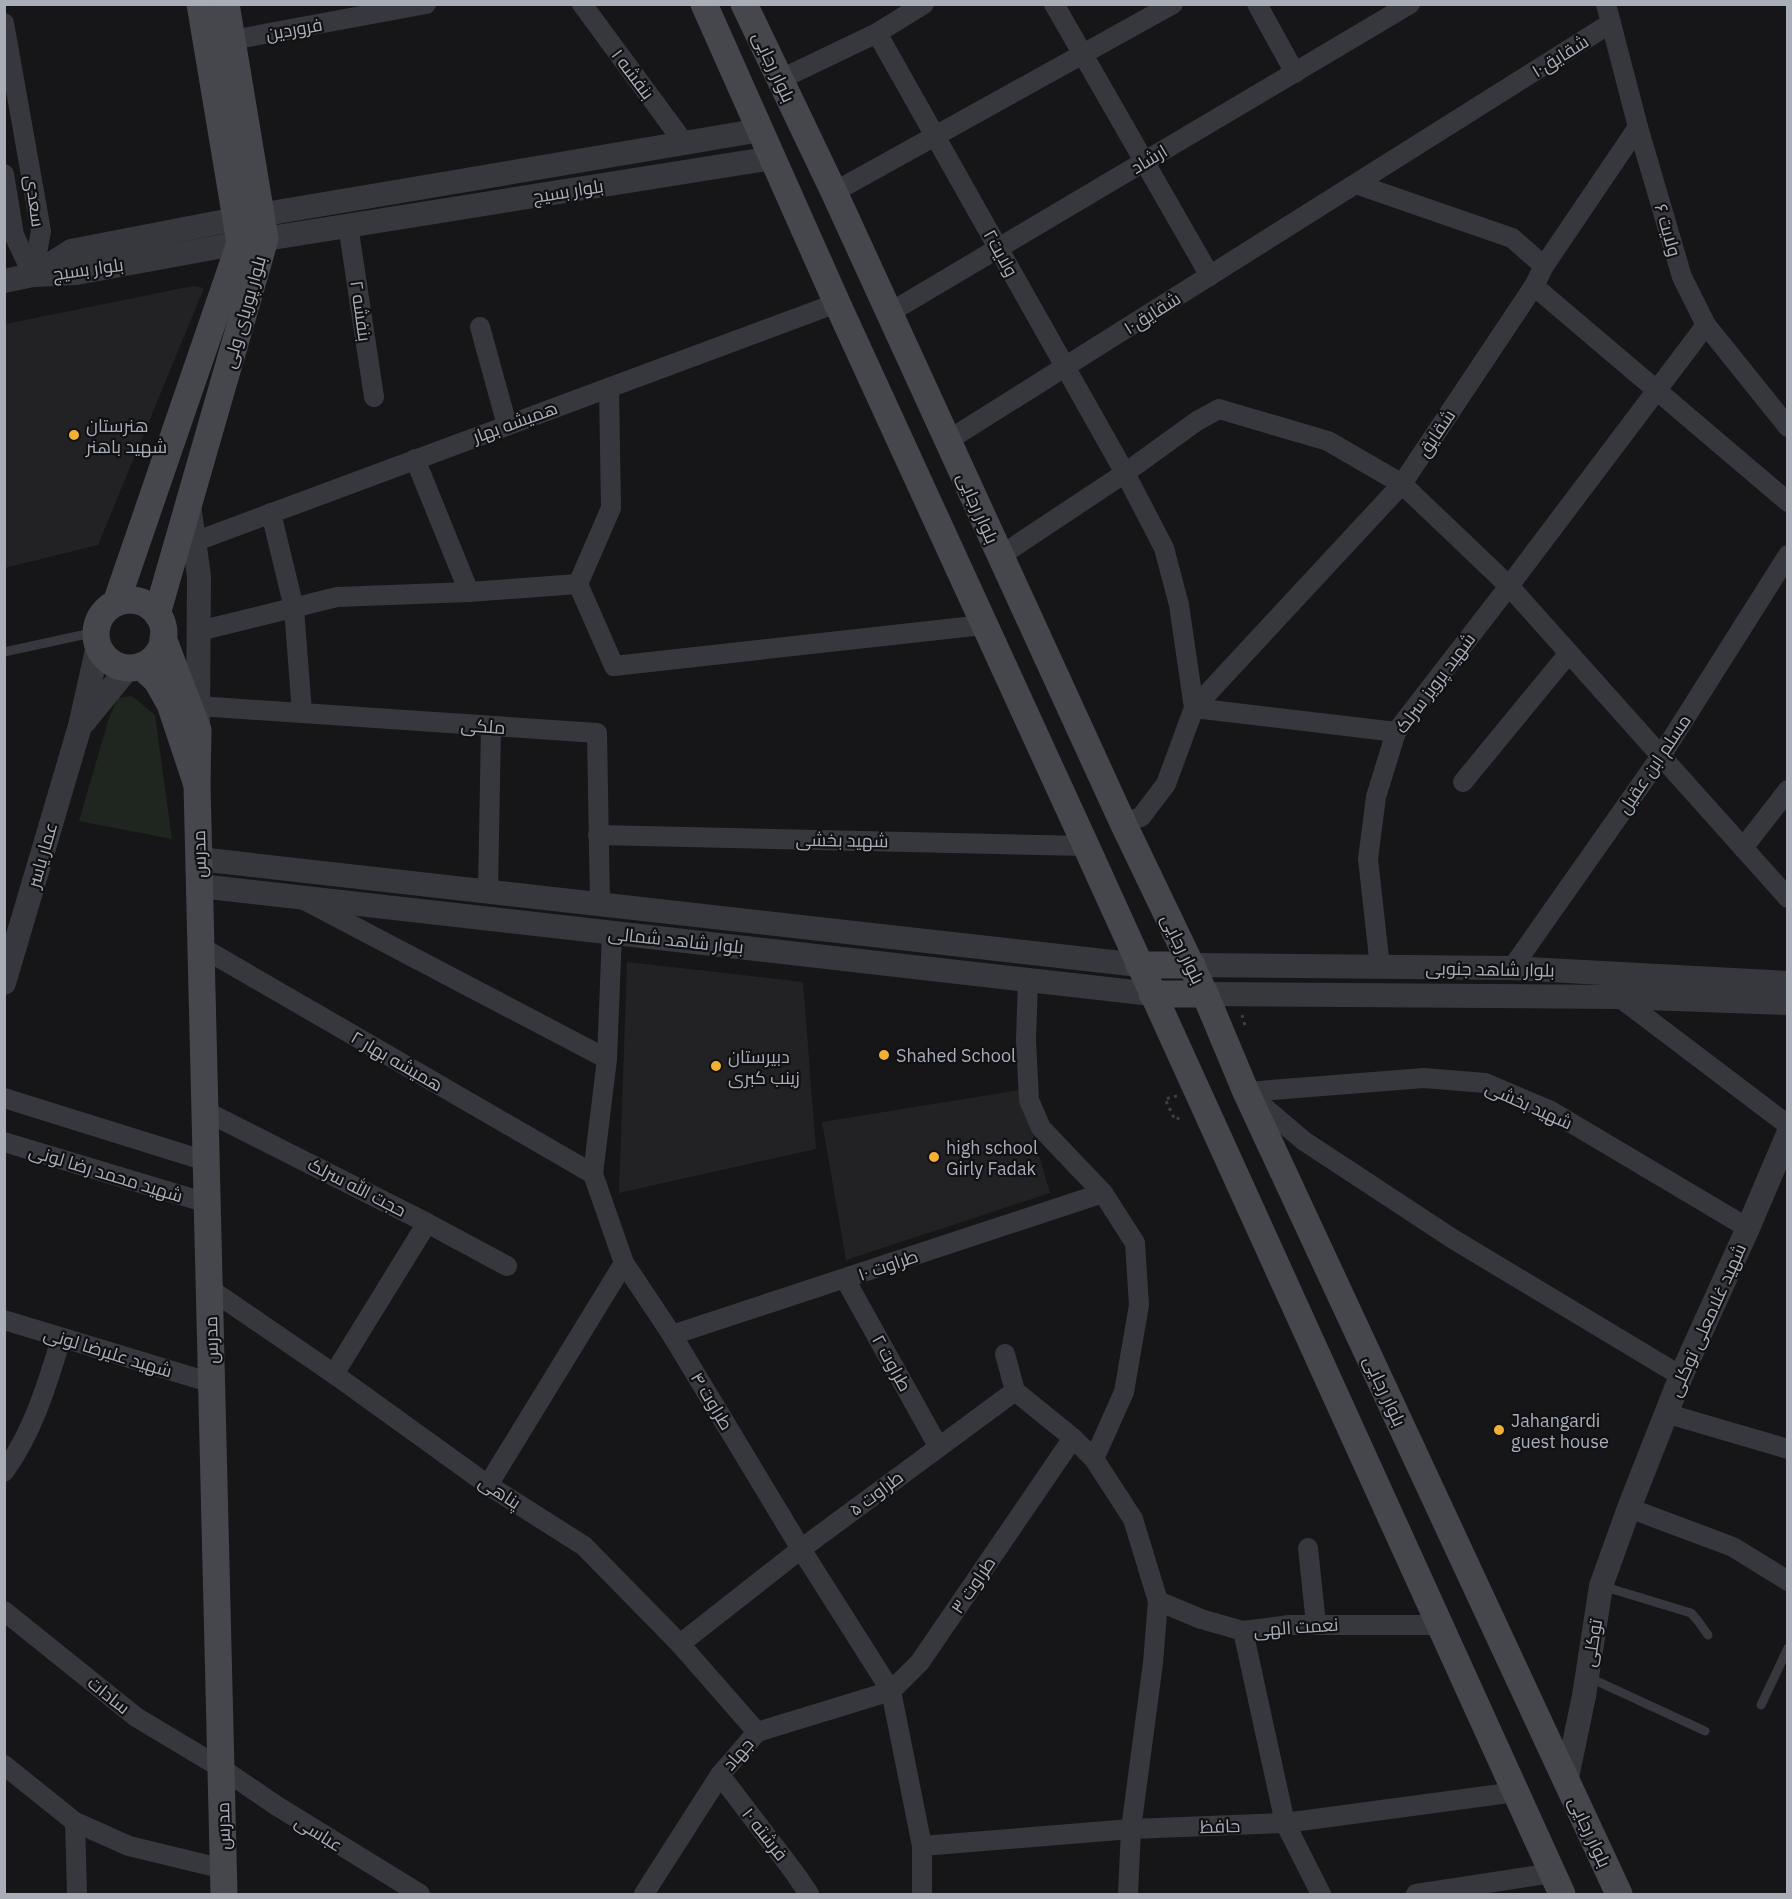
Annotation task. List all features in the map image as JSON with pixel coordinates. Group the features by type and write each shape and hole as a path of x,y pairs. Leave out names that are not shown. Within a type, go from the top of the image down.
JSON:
{"main road":[{"name":"بلوار پوریای ولی","path":"116,603 251,229 200,4"},
{"name":"بلوار پوریای ولی","path":"160,626 251,229 232,40 226,4"},
{"name":"بلوار رجایی","path":"704,4 983,625 1086,846 1557,1884"},
{"name":"بلوار رجایی","path":"744,4 834,192 1123,823 1192,965 1246,1092 1619,1894"},
{"path":"127,600 138,601 148,606 160,626 160,650 152,660 135,667 116,665 105,657 97,639 101,615 116,603 127,600"},
{"name":"مدرس","path":"160,626 198,718 197,785 224,1882"},
{"name":"مدرس","path":"135,667 157,681 170,704 197,785"},
{"path":"1139,965 1192,965"},
{"path":"1152,994 1205,994"}],"street":[{"name":"فروردین","path":"232,40 426,4"},
{"name":"بنفشه ۱","path":"582,4 685,144"},
{"path":"779,80 877,33 924,4"},
{"path":"1054,4 1210,276"},
{"path":"834,192 1173,4"},
{"path":"1257,4 1295,73"},
{"name":"ارشاد","path":"889,313 1410,4"},
{"name":"ولایت ۶","path":"1609,14 1638,127 1682,277 1706,325 1788,427"},
{"name":"شقایق۱۰","path":"947,441 1356,184 1609,14"},
{"name":"سعدی","path":"4,23 41,231 33,275"},
{"name":"ولایت۲","path":"877,33 1125,473 1164,548 1179,605 1194,708"},
{"name":"شقایق","path":"1194,708 1402,484 1638,127"},
{"name":"بلوار بسیج","path":"33,275 71,251 251,229 761,130"},
{"name":"بلوار بسیج","path":"251,229 348,225 772,158"},
{"name":"سعدی","path":"4,174 14,235 33,275"},
{"path":"1356,184 1512,238 1544,266"},
{"name":"بنفشه ۲","path":"348,225 374,397"},
{"path":"4,281 33,275"},
{"path":"1534,286 1788,502"},
{"name":"همیشه بهار","path":"194,542 837,303"},
{"name":"شهید پرویز سرلک","path":"1380,967 1368,859 1376,797 1396,732 1706,325"},
{"path":"480,327 507,425"},
{"path":"609,388 611,508 578,584 614,666 983,625"},
{"path":"1000,556 1125,473 1197,421 1219,409 1328,441 1402,484 1509,586 1788,898"},
{"path":"416,459 470,592"},
{"path":"188,504 199,576 198,718"},
{"path":"271,513 294,608 302,713"},
{"name":"مسلم ابن عقیل","path":"1512,968 1661,756 1788,555"},
{"path":"199,631 337,597 470,592 578,584"},
{"name":"عمار یاسر","path":"4,984 80,726 97,639"},
{"path":"1463,782 1569,653"},
{"name":"عمار یاسر","path":"80,726 135,667"},
{"path":"1123,823 1141,817 1166,784 1194,708 1396,732"},
{"name":"ملکی","path":"198,718 302,713 597,734 600,904"},
{"path":"488,892 491,726"},
{"path":"1743,848 1788,790"},
{"name":"شهید بخشی","path":"598,835 1086,846"},
{"name":"بلوار شاهد شمالی","path":"199,859 1139,965"},
{"name":"بلوار شاهد شمالی","path":"200,886 1152,994"},
{"path":"299,898 607,1059"},
{"name":"طراوت ۴","path":"612,933 607,1059 593,1174 624,1263 672,1335 801,1549 891,1691 922,1846 923,1894"},
{"name":"همیشه بهار ۲","path":"201,947 593,1174"},
{"name":"بلوار شاهد جنوبی","path":"1192,965 1512,968 1788,983"},
{"path":"1028,980 1026,1040 1029,1100 1041,1128 1103,1192 1135,1243 1139,1305 1124,1392 1094,1459"},
{"name":"بلوار شاهد جنوبی","path":"1205,994 1619,997 1788,1003"},
{"path":"1619,997 1788,1125"},
{"name":"شهید بخشی","path":"1246,1092 1424,1078 1485,1083 1551,1111 1748,1228"},
{"path":"1246,1092 1304,1141 1453,1239 1681,1376"},
{"path":"4,1098 206,1161"},
{"name":"حجت الله سرلک","path":"205,1111 507,1266"},
{"name":"شهید غلامعلی توکلی","path":"1629,1508 1681,1376 1748,1228 1781,1168 1788,1134"},
{"name":"شهید محمد رضا لونی","path":"4,1142 207,1203"},
{"name":"طراوت ۱۰","path":"672,1335 1103,1192"},
{"path":"334,1374 427,1223"},
{"path":"488,1485 624,1263"},
{"name":"طراوت ۲","path":"845,1279 938,1446"},
{"name":"پناهی","path":"210,1289 334,1374 488,1485 584,1546 680,1644 757,1732"},
{"name":"شهید علیرضا لونی","path":"4,1320 212,1383"},
{"path":"4,1472 15,1456 44,1395 61,1339"},
{"path":"1005,1354 1015,1391 1073,1438 1094,1459 1133,1519 1158,1601 1153,1663 1131,1830 1128,1894"},
{"name":"طراوت ۵","path":"680,1644 801,1549 1015,1391"},
{"path":"1665,1413 1788,1449"},
{"name":"طراوت ۳","path":"891,1691 920,1662 1073,1438"},
{"path":"1629,1508 1733,1547 1788,1581"},
{"name":"توکلی","path":"1566,1782 1587,1677 1601,1586 1629,1508"},
{"path":"1308,1548 1316,1624"},
{"name":"نعمت الهی","path":"1158,1601 1201,1619 1244,1631 1289,1624 1439,1625"},
{"name":"سادات","path":"4,1611 136,1717 221,1768"},
{"path":"1244,1631 1285,1823 1321,1894"},
{"name":"جهاد","path":"644,1894 720,1775 757,1732 891,1691"},
{"path":"4,1765 75,1822 129,1846 224,1882"},
{"name":"عباسی","path":"221,1768 277,1806 420,1894"},
{"name":"فرشته ۱۰","path":"720,1775 809,1894"},
{"name":"حافظ","path":"922,1846 1131,1830 1285,1823 1516,1792"},
{"path":"75,1822 77,1894"},
{"path":"1416,1894 1557,1884"}],"lane":[{"path":"4,652 97,639"},
{"path":"1601,1586 1691,1613 1708,1635"},
{"path":"1761,1705 1788,1648"},
{"path":"1587,1677 1706,1731"}],"path":[{"path":"1237,995 1247,1032"},
{"path":"1165,1099 1175,1120"}],"shaded area":[{"name":"هنرستان شهید باهنر","path":"193,286 204,288 98,545 5,568 5,324"},
{"path":"132,696 155,715 172,839 79,821 109,718 118,698"},
{"name":"دبیرستان زینب کبری","path":"627,962 803,982 816,1149 619,1193"},
{"name":"high school Girly Fadak","path":"1020,1090 1050,1193 846,1260 822,1122"}],"place":[{"name":"هنرستان شهید باهنر","path":"74,435"},
{"name":"Shahed School","path":"884,1055"},
{"name":"دبیرستان زینب کبری","path":"716,1066"},
{"name":"high school Girly Fadak","path":"934,1157"},
{"name":"Jahangardi guest house","path":"1499,1430"}]}
